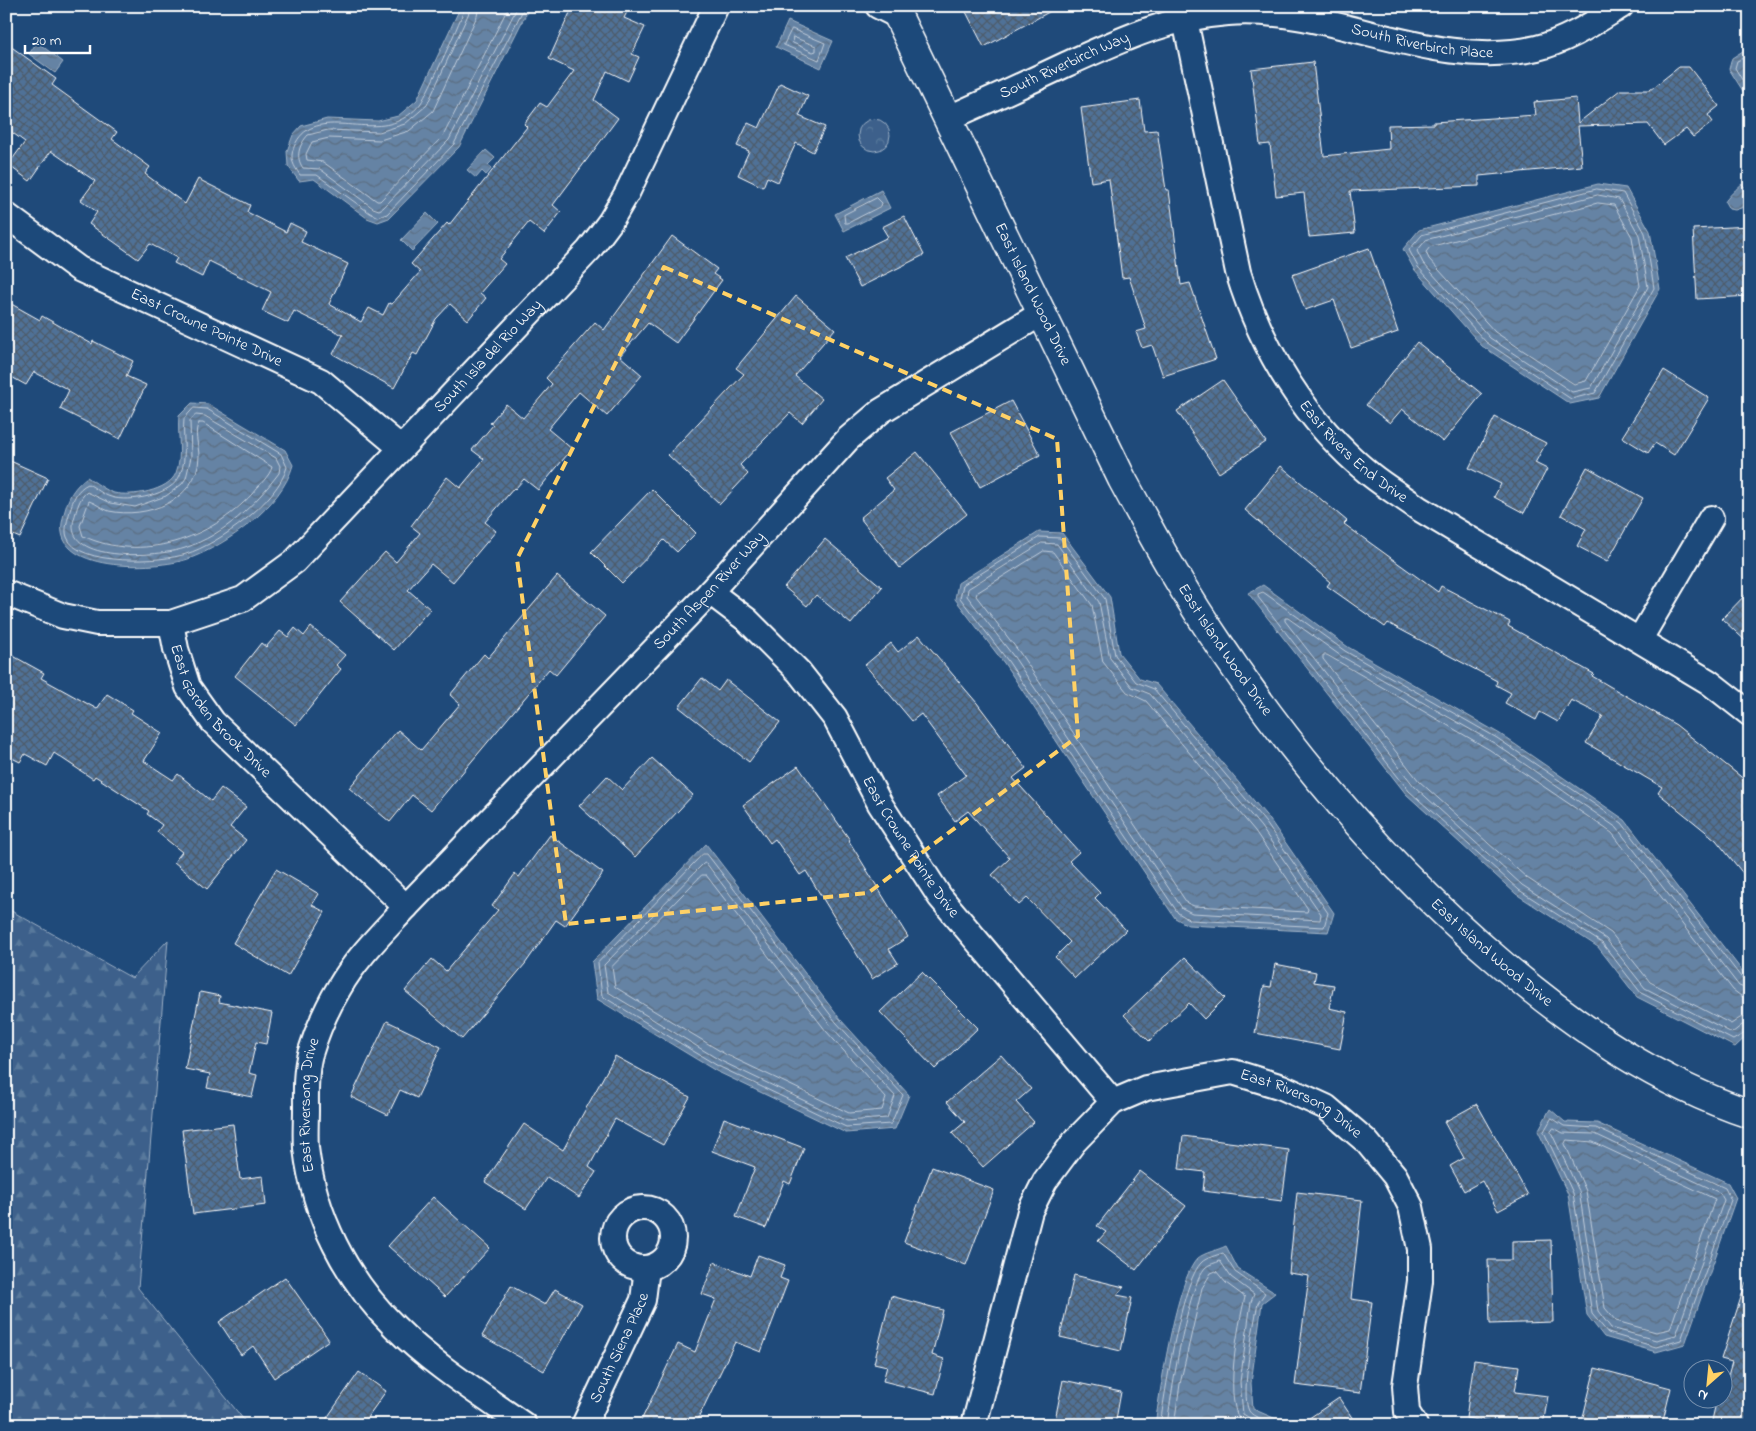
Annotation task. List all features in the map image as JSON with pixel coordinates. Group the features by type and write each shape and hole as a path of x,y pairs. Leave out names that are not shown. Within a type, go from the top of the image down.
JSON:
{"street":[{"name":"South Isla del Rio Way","path":"171,623 243,599 295,561 589,250 610,222 627,193 716,6"},
{"name":"South Riverbirch Place","path":"1183,12 1280,14 1443,50 1489,55 1538,48 1576,33 1621,6"},
{"name":"East Island Wood Drive","path":"892,10 1122,479 1162,553 1206,625 1254,694 1305,761 1360,825 1417,886 1478,944 1554,1008 1583,1029 1645,1068 1694,1092 1750,1114"},
{"name":"South Riverbirch Way","path":"947,119 1183,12"},
{"name":"East Rivers End Drive","path":"1183,12 1238,272 1246,298 1272,357 1313,418 1338,445 1373,476 1418,508 1640,639 1709,682 1750,714"},
{"name":"East Crowne Pointe Drive","path":"6,215 79,269 321,381 401,448"},
{"name":"South Aspen River Way","path":"406,906 710,592 848,439 881,411 1042,313"},
{"path":"1640,639 1711,518"},
{"name":"East Crowne Pointe Drive","path":"710,592 746,620 799,672 835,718 880,804 940,897 1113,1102"},
{"name":"East Garden Brook Drive","path":"6,593 63,616 97,623 171,623 176,649 188,687 213,722 406,906"},
{"name":"East Riversong Drive","path":"406,906 363,954 339,987 322,1020 310,1055 306,1090 306,1147 316,1198 334,1244 358,1286 395,1327 444,1369 524,1425"},
{"name":"East Riversong Drive","path":"974,1425 1030,1211 1045,1181 1068,1150 1113,1102 1146,1088 1233,1072 1282,1088 1326,1107 1366,1141 1395,1176 1410,1207 1420,1249 1420,1281 1404,1386 1407,1412 1415,1425"},
{"name":"South Siena Place","path":"584,1425 643,1300 647,1268"}],"highlighted area":[{"path":"664,267 1057,439 1078,736 868,893 566,924 517,559"}],"green space":[{"path":"874,119 880,120 885,124 889,129 889,141 885,146 880,150 874,151 868,150 863,146 859,141 858,135 859,129 863,124 868,120"},
{"path":"6,908 132,978 168,940 138,1288 248,1425 6,1425"}],"water":[{"path":"461,6 530,6 459,147 389,218 378,222 367,218 314,179 299,181 288,166 287,151 293,135 301,126 327,119 378,121 398,116 417,100"},
{"path":"788,21 833,41 821,68 776,47"},
{"path":"37,42 63,62 55,73 29,54"},
{"path":"1746,49 1750,50 1750,102 1729,69 1732,58"},
{"path":"486,150 495,158 488,165 492,168 486,175 482,171 476,178 467,170"},
{"path":"1598,184 1626,188 1650,231 1660,289 1599,398 1570,404 1482,346 1414,269 1403,249 1419,230"},
{"path":"1742,184 1750,192 1750,205 1735,210 1729,209 1725,202"},
{"path":"881,190 890,208 844,231 835,214"},
{"path":"427,213 438,224 412,251 401,240"},
{"path":"192,403 208,404 285,450 293,465 287,480 277,495 251,522 235,534 203,553 188,559 173,563 130,566 108,564 88,558 72,550 63,536 63,518 69,500 77,486 87,477 111,492 130,494 149,491 166,484 176,473 178,466 179,416"},
{"path":"1039,532 1062,533 1110,597 1119,653 1140,679 1156,684 1270,820 1334,913 1328,932 1188,925 1175,918 1004,663 955,599 958,583"},
{"path":"1263,585 1348,647 1500,734 1625,820 1750,981 1750,1033 1735,1047 1637,997 1598,947 1516,894 1406,794 1248,593"},
{"path":"706,844 840,1019 909,1095 895,1129 846,1133 716,1071 597,999 592,962"},
{"path":"1550,1109 1565,1122 1597,1123 1728,1183 1736,1198 1685,1344 1656,1352 1604,1337 1587,1315 1568,1194 1538,1131"},
{"path":"1226,1246 1238,1269 1275,1293 1262,1303 1251,1383 1253,1409 1283,1422 1281,1425 1155,1425 1170,1337 1176,1311 1190,1270 1198,1258"}],"building":[{"path":"573,6 630,6 624,18 645,27 632,54 639,57 628,81 607,71 594,100 618,118 553,205 561,212 544,234 529,222 499,259 505,264 480,293 486,298 468,320 450,304 436,319 417,355 413,353 394,388 333,354 343,335 294,311 288,323 262,311 271,292 209,261 202,277 174,263 177,258 150,244 138,259 89,224 97,212 81,200 95,181 51,151 30,181 8,165 25,142 6,128 6,43 56,79 52,85 117,132 112,139 150,167 145,174 185,204 198,179 250,205 247,212 286,232 290,223 306,231 301,242 348,264 329,304 361,322 369,308 383,315 389,303 392,304 420,272 411,264 447,223 449,225 527,127 524,124 540,103 547,107 574,71 549,59"},
{"path":"963,6 1060,6 984,47"},
{"path":"1313,62 1324,156 1389,149 1388,125 1434,124 1434,122 1536,115 1534,102 1576,98 1578,123 1620,90 1650,90 1679,67 1689,67 1719,106 1708,115 1713,122 1693,137 1686,129 1664,145 1648,124 1578,126 1582,166 1479,176 1479,186 1350,191 1355,233 1309,237 1304,193 1276,196 1270,144 1260,145 1251,69"},
{"path":"780,83 808,96 799,116 825,127 813,152 796,143 778,182 767,177 763,187 738,175 749,151 737,146 748,123 759,128"},
{"path":"1140,100 1144,131 1157,130 1166,190 1169,190 1181,285 1190,283 1216,359 1163,376 1152,345 1142,348 1136,332 1146,329 1129,277 1122,278 1109,179 1091,182 1081,108"},
{"path":"904,216 924,255 860,287 845,258 888,237 882,227"},
{"path":"1750,226 1750,296 1697,299 1693,229"},
{"path":"672,236 717,269 713,274 722,280 676,343 648,323 620,356 642,375 607,416 579,392 548,429 572,449 538,490 524,479 514,488 485,522 496,531 453,582 431,564 408,590 430,609 394,650 340,602 385,552 396,562 420,533 411,526 447,477 460,488 484,459 472,450 493,425 490,423 506,404 523,418 552,384 546,378 595,322 604,330"},
{"path":"1369,248 1398,332 1351,348 1334,300 1305,310 1292,275"},
{"path":"796,296 835,329 795,376 822,399 802,423 790,413 740,465 748,474 720,504 668,455 744,374 736,368"},
{"path":"6,301 40,320 42,316 92,344 93,341 133,361 126,376 146,385 120,439 60,409 69,390 34,372 26,385 6,374"},
{"path":"1417,342 1482,394 1443,442 1402,409 1390,423 1366,405"},
{"path":"1664,370 1709,398 1674,455 1655,443 1648,453 1622,437"},
{"path":"1223,380 1266,442 1219,473 1177,411"},
{"path":"1011,401 1040,455 980,487 951,432"},
{"path":"1495,417 1546,443 1535,463 1547,469 1524,513 1494,497 1501,484 1469,468"},
{"path":"917,452 967,514 900,568 860,518 894,490 885,478"},
{"path":"6,459 48,478 20,538 6,532"},
{"path":"1281,466 1347,521 1344,524 1438,592 1441,586 1510,622 1508,626 1594,674 1592,676 1676,725 1750,784 1750,882 1716,840 1658,793 1662,787 1586,743 1603,716 1571,700 1558,722 1540,712 1536,720 1505,703 1511,693 1496,685 1497,681 1388,623 1385,627 1327,586 1330,582 1245,510"},
{"path":"1587,467 1643,498 1607,562 1577,546 1586,529 1561,515"},
{"path":"652,489 696,533 677,552 664,540 622,583 591,552"},
{"path":"825,539 882,587 851,624 816,595 807,606 784,587"},
{"path":"557,576 605,616 556,675 549,669 431,810 412,795 390,822 349,788 398,730 421,750 460,704 450,695 484,654 488,658"},
{"path":"1750,590 1750,645 1722,619"},
{"path":"311,627 345,655 336,665 341,669 296,725 235,676 261,643 266,647 280,631 288,637 295,628 304,636"},
{"path":"919,635 977,703 1026,768 1013,778 1079,852 1069,861 1100,893 1095,898 1126,930 1075,978 1055,957 1070,942 1027,898 1019,905 992,875 1010,858 968,811 955,821 937,796 966,775 921,714 912,721 865,665 891,643 898,652"},
{"path":"6,652 44,673 41,678 97,709 107,694 133,710 131,713 162,733 144,761 173,780 178,774 211,801 221,788 246,807 230,827 246,840 207,889 174,862 182,852 157,832 162,825 147,814 149,811 95,776 93,779 54,753 47,766 25,754 20,762 6,755"},
{"path":"702,678 718,691 726,680 780,722 749,762 679,707"},
{"path":"652,758 693,795 635,857 579,806 607,776 622,790"},
{"path":"798,766 850,840 908,937 889,949 898,963 872,979 806,871 800,875 775,839 770,843 743,805"},
{"path":"550,835 603,873 565,926 556,920 525,964 462,1039 405,991 432,959 446,971 498,910 492,906 515,874 519,877"},
{"path":"276,869 319,894 312,905 325,912 288,976 233,943"},
{"path":"1185,957 1225,998 1204,1019 1189,1003 1149,1041 1124,1015"},
{"path":"1275,964 1316,972 1314,982 1334,985 1329,1008 1347,1012 1340,1049 1255,1033 1264,986 1271,987"},
{"path":"922,972 978,1028 935,1069 880,1012"},
{"path":"200,992 220,996 219,1002 272,1013 266,1044 256,1042 249,1073 257,1075 252,1097 207,1088 210,1074 185,1069"},
{"path":"387,1021 441,1047 417,1098 400,1090 388,1115 351,1097"},
{"path":"1001,1055 1031,1089 1016,1102 1034,1122 983,1167 952,1133 965,1122 947,1102"},
{"path":"615,1056 690,1097 663,1145 615,1119 589,1167 596,1172 579,1198 547,1177 526,1209 485,1182 524,1124 563,1150"},
{"path":"1477,1104 1528,1195 1498,1211 1482,1181 1464,1191 1450,1166 1464,1158 1444,1122"},
{"path":"724,1118 804,1148 790,1184 784,1181 766,1228 736,1217 755,1167 712,1151"},
{"path":"233,1124 240,1179 263,1176 266,1205 193,1214 182,1130"},
{"path":"1183,1136 1289,1150 1282,1201 1203,1191 1205,1172 1179,1169"},
{"path":"932,1167 994,1190 966,1265 904,1242"},
{"path":"1140,1171 1186,1206 1136,1270 1098,1241 1106,1232 1097,1226"},
{"path":"1297,1192 1362,1200 1351,1299 1372,1302 1360,1393 1295,1385 1309,1276 1289,1273"},
{"path":"433,1197 490,1248 445,1297 388,1246"},
{"path":"1551,1240 1553,1322 1490,1324 1488,1260 1512,1260 1512,1241"},
{"path":"758,1255 785,1265 780,1278 788,1281 761,1352 735,1342 695,1425 639,1425 678,1344 695,1352 716,1299 702,1294 714,1262 750,1276"},
{"path":"1074,1275 1124,1287 1117,1295 1132,1298 1121,1351 1060,1337"},
{"path":"285,1277 329,1340 274,1378 253,1346 241,1355 219,1322"},
{"path":"1746,1282 1750,1282 1750,1425 1711,1425 1715,1408 1734,1408 1734,1358 1721,1358"},
{"path":"511,1286 545,1305 555,1289 582,1304 544,1371 482,1336"},
{"path":"891,1296 943,1310 932,1355 944,1359 935,1394 883,1381 887,1366 874,1363"},
{"path":"1474,1360 1519,1366 1515,1392 1548,1396 1543,1425 1508,1425 1466,1418"},
{"path":"1595,1368 1671,1388 1662,1425 1614,1425 1583,1417"},
{"path":"359,1372 386,1391 362,1425 322,1425"},
{"path":"1063,1380 1121,1392 1115,1425 1054,1425"},
{"path":"1339,1398 1357,1425 1299,1425"}]}
